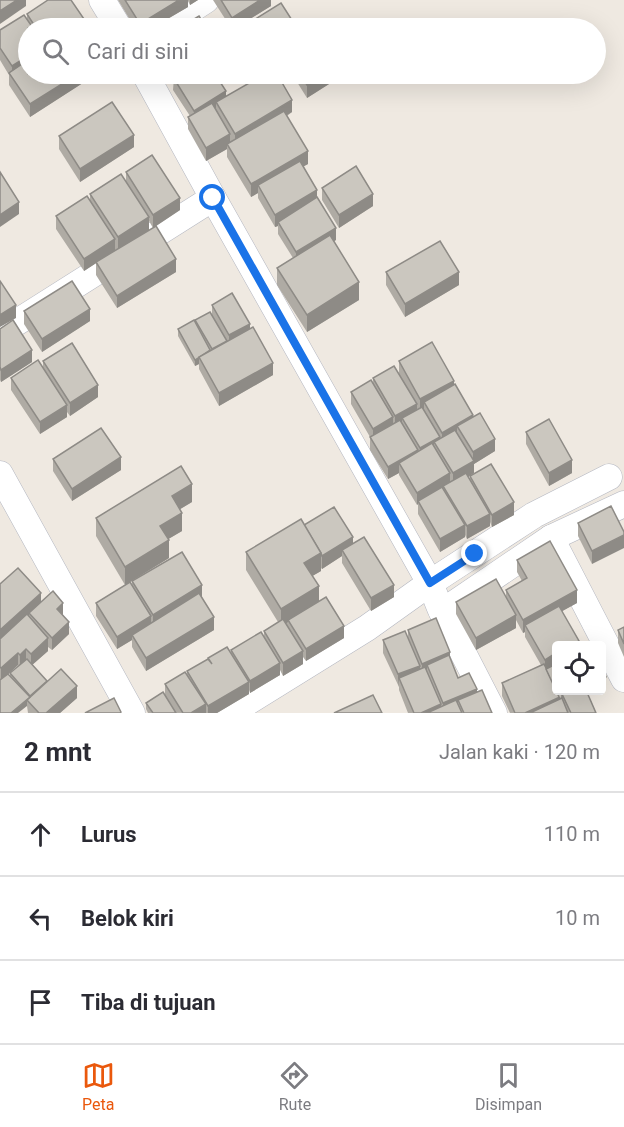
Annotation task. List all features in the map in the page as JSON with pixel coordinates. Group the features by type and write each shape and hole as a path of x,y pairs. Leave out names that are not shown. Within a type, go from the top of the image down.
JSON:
{"street":[{"path":"102,0 113,18"},
{"path":"179,18 206,0"},
{"path":"150,84 436,599 494,713"},
{"path":"0,333 213,198"},
{"path":"0,474 132,713"},
{"path":"436,599 534,516 609,477"},
{"path":"230,713 367,628 436,599 551,538 624,504"},
{"path":"551,538 624,679"}],"building":[{"path":"0,0 17,0 0,11"},
{"path":"48,0 71,0 83,18 30,18 27,14"},
{"path":"125,0 179,0 150,18 136,18"},
{"path":"221,0 260,0 232,18"},
{"path":"281,3 291,18 257,18"},
{"path":"18,19 18,62 12,66 0,48 0,30"},
{"path":"18,67 18,84 62,84 30,104 9,73"},
{"path":"177,84 221,84 226,91 194,111"},
{"path":"248,84 283,84 292,100 235,134 216,102"},
{"path":"112,102 134,135 80,169 59,136"},
{"path":"212,103 230,134 206,148 188,117"},
{"path":"284,111 308,151 251,184 227,144"},
{"path":"152,155 180,198 153,215 126,172"},
{"path":"300,161 317,190 275,215 258,185"},
{"path":"356,166 373,194 339,215 322,188"},
{"path":"0,172 19,202 0,215"},
{"path":"121,174 149,217 118,237 90,194"},
{"path":"87,196 115,239 84,259 56,216"},
{"path":"317,197 336,228 296,252 278,222"},
{"path":"156,226 176,259 117,296 96,262"},
{"path":"330,235 359,282 307,315 277,268"},
{"path":"440,241 459,272 405,304 386,272"},
{"path":"0,281 16,305 0,315"},
{"path":"72,281 90,309 42,339 24,311"},
{"path":"232,293 250,324 229,335 212,305"},
{"path":"210,312 227,341 212,349 195,320"},
{"path":"13,320 32,350 1,370 0,329"},
{"path":"194,320 210,350 195,360 178,329"},
{"path":"253,327 273,363 219,393 199,357"},
{"path":"432,342 454,381 420,399 399,361"},
{"path":"72,343 98,385 70,403 43,361"},
{"path":"38,360 67,405 40,422 11,378"},
{"path":"394,366 417,404 395,416 373,378"},
{"path":"371,380 393,417 373,429 351,392"},
{"path":"455,384 473,415 442,433 424,402"},
{"path":"422,407 440,437 420,448 402,418"},
{"path":"480,413 495,439 473,452 457,426"},
{"path":"549,419 572,460 549,473 526,432"},
{"path":"400,420 418,450 388,467 370,437"},
{"path":"101,428 121,457 72,489 53,459"},
{"path":"455,430 474,461 453,473 434,442"},
{"path":"432,443 450,473 417,493 399,463"},
{"path":"491,464 514,502 492,515 470,476"},
{"path":"181,466 192,484 172,496 182,513 160,526 169,540 125,567 96,518"},
{"path":"466,473 490,514 467,526 443,486"},
{"path":"442,487 465,525 440,539 418,501"},
{"path":"611,506 624,535 592,551 578,523"},
{"path":"334,507 353,537 322,556 304,525"},
{"path":"301,519 321,553 304,563 319,586 281,609 246,552"},
{"path":"364,537 394,585 371,598 342,550"},
{"path":"550,541 577,590 523,620 506,590 527,578 517,560"},
{"path":"182,552 202,585 153,615 132,581"},
{"path":"18,568 41,593 0,630 0,584"},
{"path":"496,579 516,615 476,638 456,602"},
{"path":"130,582 151,616 117,637 96,603"},
{"path":"53,591 63,603 57,609 69,622 52,638 29,613"},
{"path":"199,593 214,617 146,658 132,635"},
{"path":"326,597 344,626 306,649 288,620"},
{"path":"559,606 579,641 552,641 552,656 545,660 525,625"},
{"path":"27,614 48,638 31,654 26,649 1,668 0,639"},
{"path":"436,618 450,652 422,664 408,630"},
{"path":"283,619 303,651 283,663 264,631"},
{"path":"624,627 624,644 618,630"},
{"path":"405,631 420,666 398,674 383,640"},
{"path":"261,632 280,663 250,681 231,650"},
{"path":"227,647 249,682 208,706 187,671 208,659 212,664 208,658"},
{"path":"449,655 458,678 469,673 477,689 443,703 427,665"},
{"path":"27,659 47,681 30,696 10,673"},
{"path":"544,664 552,680 552,695 560,697 525,713 515,713 502,683"},
{"path":"552,666 552,682 546,669"},
{"path":"425,667 441,704 421,713 414,713 399,678"},
{"path":"61,669 77,686 46,713 39,713 27,700"},
{"path":"185,672 206,704 191,713 183,713 165,684"},
{"path":"8,674 30,697 11,713 0,713 0,680"},
{"path":"482,690 492,713 464,713 458,700"},
{"path":"163,692 176,713 153,713 146,703"},
{"path":"373,695 382,713 334,713"},
{"path":"562,695 588,695 596,713 571,713"},
{"path":"114,698 120,713 85,713"},
{"path":"562,698 568,713 530,713"},
{"path":"456,700 462,713 427,713"}],"route":[{"path":"213,198 430,583 475,554"}]}
